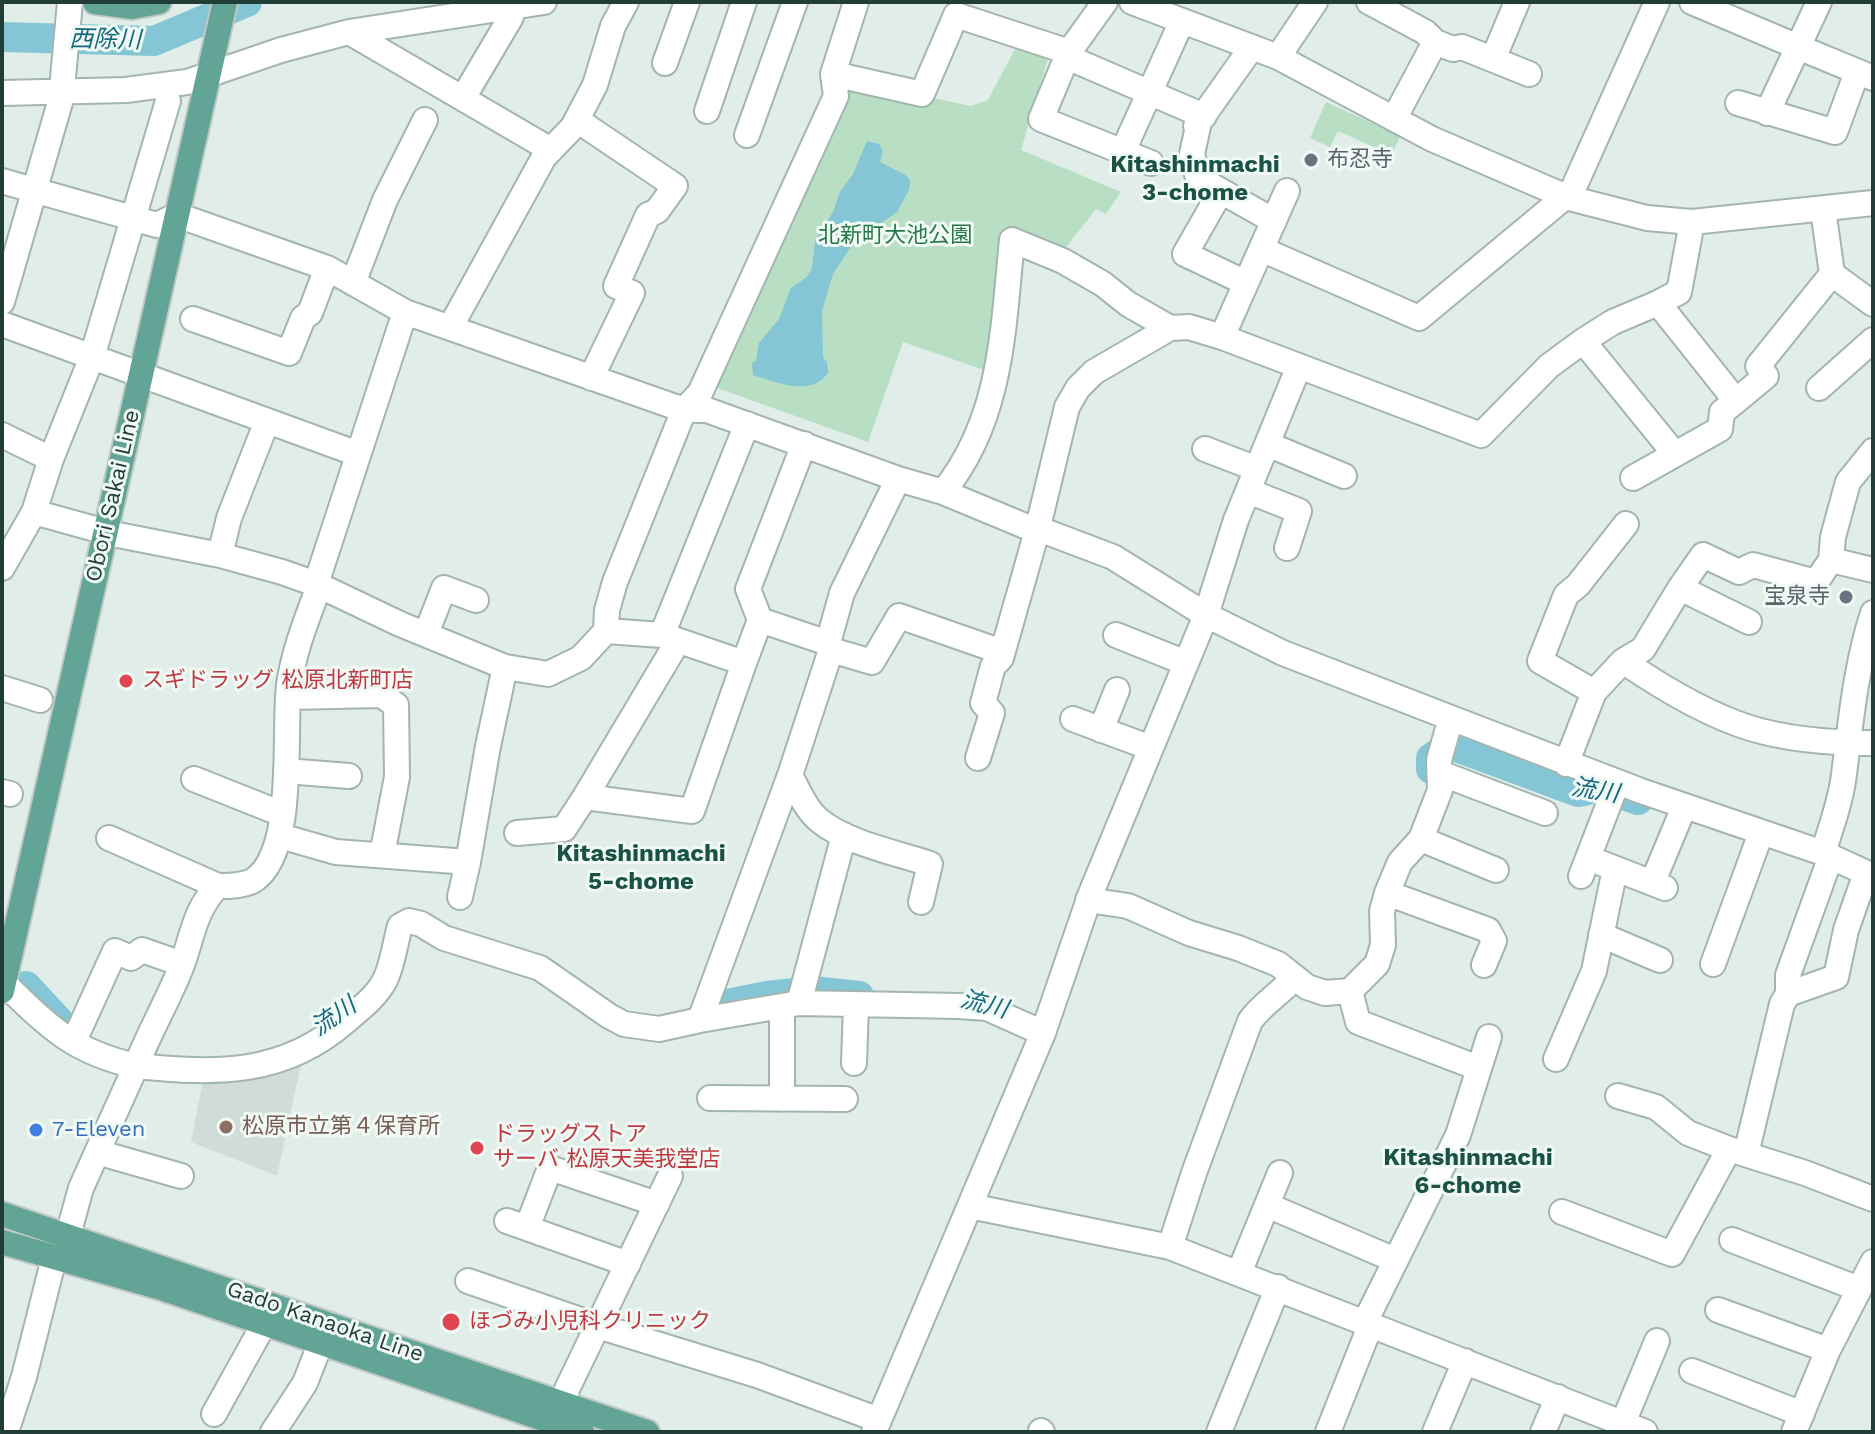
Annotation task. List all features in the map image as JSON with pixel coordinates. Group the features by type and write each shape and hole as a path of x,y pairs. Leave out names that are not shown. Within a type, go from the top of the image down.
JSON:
{"main road":[{"path":"95,2 132,7 159,2"},
{"name":"Obori Sakai Line","path":"3,987 225,2"},
{"name":"Gado Kanaoka Line","path":"2,1214 68,1235 567,1423 647,1432"},
{"name":"Gado Kanaoka Line","path":"2,1242 161,1288 264,1324 325,1333"}],"street":[{"path":"2,93 151,87 187,82 211,68 349,32 544,2"},
{"path":"451,326 544,157 577,120 595,85 613,26 626,2"},
{"path":"665,63 687,2"},
{"path":"707,111 744,2"},
{"path":"747,135 795,2"},
{"path":"34,512 105,532 220,555 318,585 505,667 548,674 581,658 606,631 607,610 615,582 684,410 700,393 836,96 833,74 856,2"},
{"path":"1105,2 1068,54 1041,119 1151,163"},
{"path":"1132,2 1278,57 1432,139 1567,197 1647,218 1692,222 1873,203"},
{"path":"1278,57 1315,2"},
{"path":"1369,2 1425,32 1435,42 1453,49 1462,47 1529,74"},
{"path":"1493,59 1517,2"},
{"path":"1261,249 1419,318 1567,197 1657,2"},
{"path":"1692,2 1865,75 1835,132 1738,103"},
{"path":"1767,113 1819,2"},
{"path":"2,302 62,90 70,5"},
{"path":"463,98 511,17 510,6"},
{"path":"833,74 922,94 958,9 1150,92 1199,123"},
{"path":"1123,151 1182,21"},
{"path":"349,32 551,150"},
{"path":"1394,119 1435,42"},
{"path":"1252,47 1199,123 1192,154 1198,178 1274,221"},
{"path":"2,568 11,530 34,512 51,459 92,357 168,101"},
{"path":"353,283 385,200 425,120"},
{"path":"577,120 675,186 657,211 648,215 616,286 632,293 591,378"},
{"path":"2,181 157,225 177,215 327,268 405,312 684,410 707,410 898,479 943,492 1113,557 1206,615 1283,653 1444,747 1545,813"},
{"path":"1221,191 1185,254 1246,283"},
{"path":"1222,337 1287,191"},
{"path":"1823,209 1832,274 1873,304"},
{"path":"978,758 992,713 983,703 993,666 1002,652 1038,530 1067,407 1078,388 1094,372 1170,328 1189,327 1481,435 1549,366 1583,341 1613,322 1679,292 1692,222"},
{"path":"943,492 964,467 981,431 1000,360 1012,240 1103,284 1128,304 1170,328"},
{"path":"193,319 289,353 303,318 310,313 327,268"},
{"path":"1633,478 1720,429 1722,412 1766,376 1758,366 1832,274"},
{"path":"1658,303 1736,401"},
{"path":"109,838 218,886 237,886 253,881 266,869 281,825 289,697 296,647 405,312"},
{"path":"2,324 358,454"},
{"path":"1819,388 1873,340"},
{"path":"1583,341 1674,453"},
{"path":"468,1281 598,1326 757,1375 876,1426 1043,1033 1090,897 1206,615 1253,480 1299,366"},
{"path":"220,555 229,518 267,421"},
{"path":"517,833 564,829 585,797 670,638 747,424"},
{"path":"2,435 51,459"},
{"path":"585,797 692,811 760,620 748,589 804,444"},
{"path":"1267,444 1344,476"},
{"path":"1205,449 1299,511 1287,548"},
{"path":"1566,764 1594,692 1623,661 1643,649 1703,555 1739,572 1753,565 1816,582 1831,560 1833,537 1848,482 1870,459"},
{"path":"703,1011 790,775 830,646 842,593 898,479"},
{"path":"1594,692 1540,661 1566,595 1578,585 1626,524"},
{"path":"1831,560 1873,570"},
{"path":"426,634 444,588 476,600"},
{"path":"1680,588 1749,622"},
{"path":"1562,1212 1672,1254 1738,1151 1782,1004 1788,994 1788,975 1827,862 1844,776 1846,743 1860,667 1873,613"},
{"path":"760,620 872,662 899,616 1002,652"},
{"path":"606,631 670,638 744,663"},
{"path":"1116,635 1186,663"},
{"path":"1623,661 1653,681 1748,728 1797,739 1873,743"},
{"path":"460,897 505,667"},
{"path":"2,688 40,700"},
{"path":"1101,730 1117,690"},
{"path":"289,697 381,695 396,705 397,777 382,855"},
{"path":"1073,719 1151,748"},
{"path":"1444,747 1566,764 1614,790 1827,862 1866,879 1846,930 1836,977 1788,994"},
{"path":"1090,897 1128,906 1189,933 1278,964 1307,987 1325,993 1350,991 1377,964 1383,945 1382,911 1387,893 1400,862 1421,839 1440,790 1444,747"},
{"path":"286,771 349,776"},
{"path":"790,775 819,821 844,835 930,864 921,902"},
{"path":"194,779 336,852 468,862"},
{"path":"1614,790 1585,867 1615,869 1660,884 1681,812"},
{"path":"782,1099 796,998 844,835"},
{"path":"1421,839 1496,870"},
{"path":"1713,964 1758,839"},
{"path":"1556,1059 1594,971 1615,869"},
{"path":"68,1235 81,1188 182,964 196,919 207,897 218,886"},
{"path":"1387,893 1488,930 1494,941 1484,965"},
{"path":"3,987 53,1031 74,1045 115,1062 139,1060 186,1070 243,1069 279,1061 307,1049 367,1003 385,980 400,926 409,921 421,924 444,938 540,968 624,1024 659,1029 703,1011 796,998 856,1005 987,1008 1043,1033"},
{"path":"1601,935 1660,960"},
{"path":"79,1030 115,951 131,958 142,950 182,964"},
{"path":"1170,1247 1250,1021 1260,1007 1294,978"},
{"path":"1350,991 1358,1022 1473,1066"},
{"path":"854,1063 856,1005"},
{"path":"1328,1432 1395,1260 1458,1135 1489,1037"},
{"path":"1618,1096 1656,1107 1688,1133 1873,1199"},
{"path":"710,1098 845,1099"},
{"path":"97,1152 181,1176"},
{"path":"628,1264 517,1224 550,1168 657,1204"},
{"path":"1239,1273 1280,1173"},
{"path":"567,1423 598,1326 670,1176"},
{"path":"1267,1205 1395,1260"},
{"path":"970,1206 1170,1247 1634,1428 1657,1341"},
{"path":"1692,1371 1798,1423 1828,1350 1867,1277 1732,1240"},
{"path":"6,1432 24,1377 54,1258"},
{"path":"1219,1432 1278,1287"},
{"path":"1718,1310 1828,1350"},
{"path":"214,1414 264,1324"},
{"path":"273,1432 305,1383 325,1333"},
{"path":"1435,1432 1465,1361"},
{"path":"1543,1432 1558,1397"}],"shaded area":[{"path":"301,1064 277,1176 191,1142 204,1075"}],"green space":[{"name":"北新町大池公園","path":"1017,45 1050,52 1021,150 1121,192 1106,214 1096,209 1063,251 1004,230 987,371 903,342 868,442 709,385 844,92 852,88 924,107 933,98 971,106 988,100"},
{"path":"1326,102 1400,136 1392,155 1338,131 1330,147 1310,138"}],"water":[{"path":"867,141 879,144 883,151 880,162 907,176 909,190 897,212 850,248 833,274 822,311 823,358 827,362 828,373 812,385 802,386 782,384 753,375 752,363 756,361 759,343 779,319 791,288 807,277 812,268 815,241 833,212 840,192 853,174"}],"waterway":[{"name":"西除川","path":"2,37 154,41 247,2"},
{"name":"流川","path":"1431,769 1431,758 1451,745 1578,792 1601,787 1638,800"},
{"name":"流川","path":"26,986 66,1029"},
{"name":"流川","path":"717,1006 813,991 859,996"}],"place":[{"name":"布忍寺","path":"1311,160"},
{"name":"宝泉寺","path":"1846,597"},
{"name":"スギドラッグ 松原北新町店","path":"126,681"},
{"name":"松原市立第４保育所","path":"226,1127"},
{"name":"7-Eleven","path":"36,1130"},
{"name":"ドラッグストア サーバ 松原天美我堂店","path":"477,1148"},
{"name":"ほづみ小児科クリニック","path":"451,1322"}],"district":[{"name":"Kitashinmachi 3-chome","path":"1195,179"},
{"name":"Kitashinmachi 5-chome","path":"641,868"},
{"name":"Kitashinmachi 6-chome","path":"1468,1172"}]}
